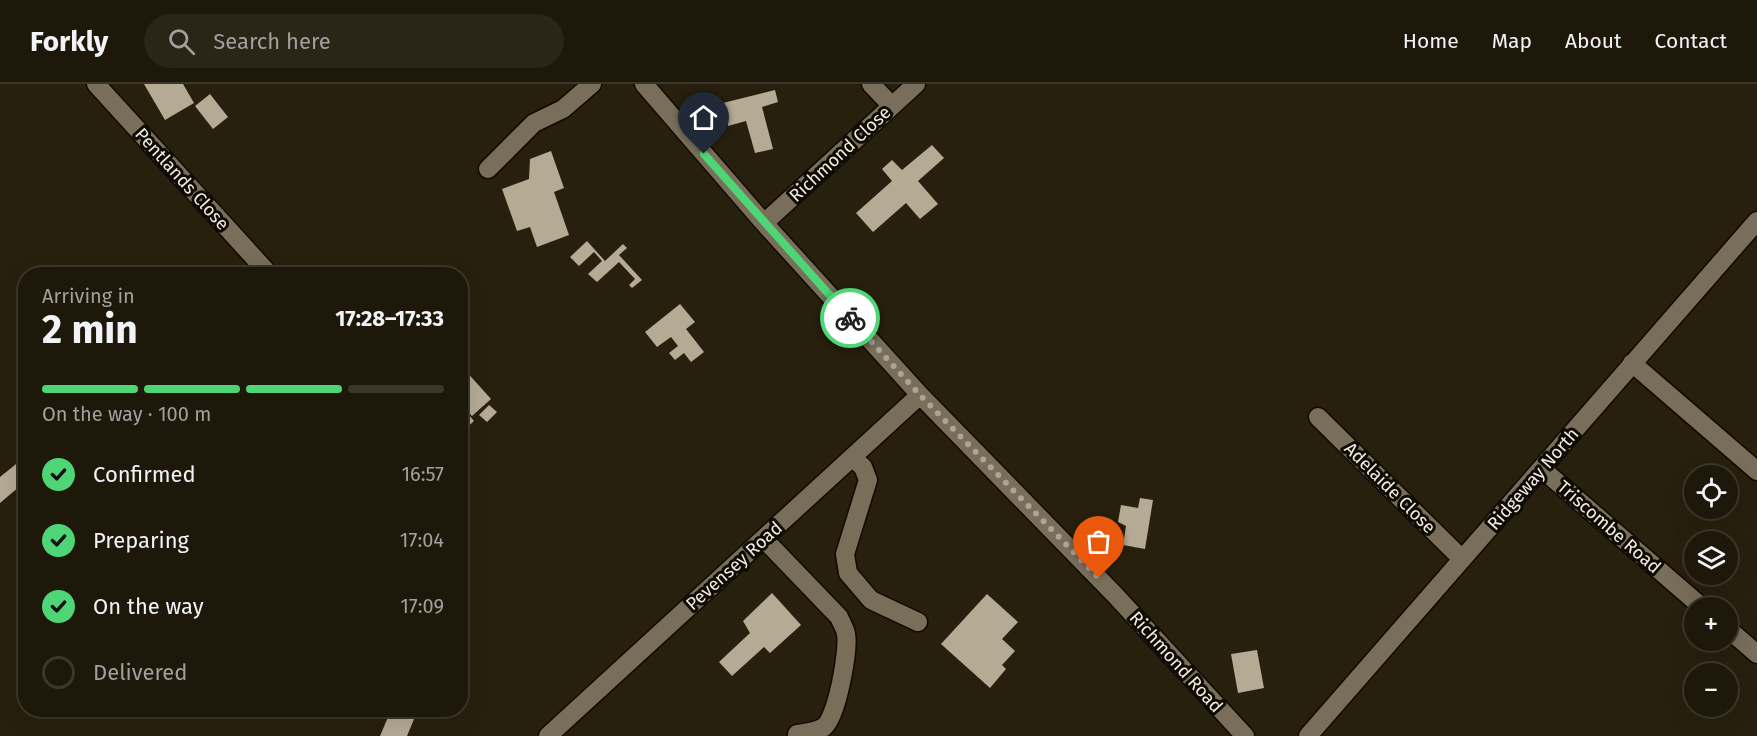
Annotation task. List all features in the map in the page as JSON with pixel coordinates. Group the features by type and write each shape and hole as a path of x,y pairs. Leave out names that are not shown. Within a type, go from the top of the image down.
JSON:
{"street":[{"name":"Pentlands Close","path":"96,84 263,267"},
{"path":"488,169 534,123 563,109 592,84"},
{"name":"Richmond Road","path":"644,84 764,223 920,395 1115,595 1245,736"},
{"path":"871,84 892,106"},
{"name":"Richmond Close","path":"764,223 916,84"},
{"name":"Ridgeway North","path":"1308,736 1757,221"},
{"path":"1632,363 1757,471"},
{"name":"Pevensey Road","path":"548,736 920,395"},
{"name":"Adelaide Close","path":"1318,417 1462,559"},
{"path":"853,458 863,467 868,480 845,554 848,573 872,600 918,622"},
{"name":"Triscombe Road","path":"1542,469 1690,597"},
{"path":"764,538 839,616 846,633 846,653 832,715 825,726 811,732 797,734"},
{"path":"1738,638 1757,654"}],"building":[{"path":"144,84 183,84 194,103 165,120"},
{"path":"775,90 778,102 762,107 773,149 755,153 746,121 728,126 723,103"},
{"path":"210,94 228,117 213,129 195,106"},
{"path":"932,145 944,158 918,181 938,204 920,219 906,203 873,232 856,213 892,181 882,169 892,160 902,170"},
{"path":"551,151 564,188 554,192 569,235 537,247 530,227 517,231 502,189 529,179 530,159"},
{"path":"587,241 605,261 623,244 627,248 619,255 642,280 632,288 629,285 635,279 619,262 597,282 588,274 602,261 594,252 579,266 570,257"},
{"path":"680,304 695,322 686,329 704,352 691,362 684,353 675,360 669,353 678,346 671,337 657,347 645,332"},
{"path":"468,373 491,399 472,416 468,412"},
{"path":"489,405 497,412 487,422 479,415"},
{"path":"468,414 474,421 468,426"},
{"path":"18,462 18,488 0,503 0,477"},
{"path":"1140,498 1153,500 1145,549 1123,545 1126,526 1118,522 1121,505 1138,508"},
{"path":"772,593 801,625 770,653 764,647 732,676 719,662 750,633 743,621"},
{"path":"987,594 1018,622 1002,639 1015,651 1002,665 1006,669 990,688 941,644"},
{"path":"1257,650 1264,688 1238,693 1231,654"},
{"path":"388,717 415,717 407,736 380,736"}],"way so far":[{"path":"850,318 920,395 1099,578"}],"route":[{"path":"704,154 850,318"}]}
